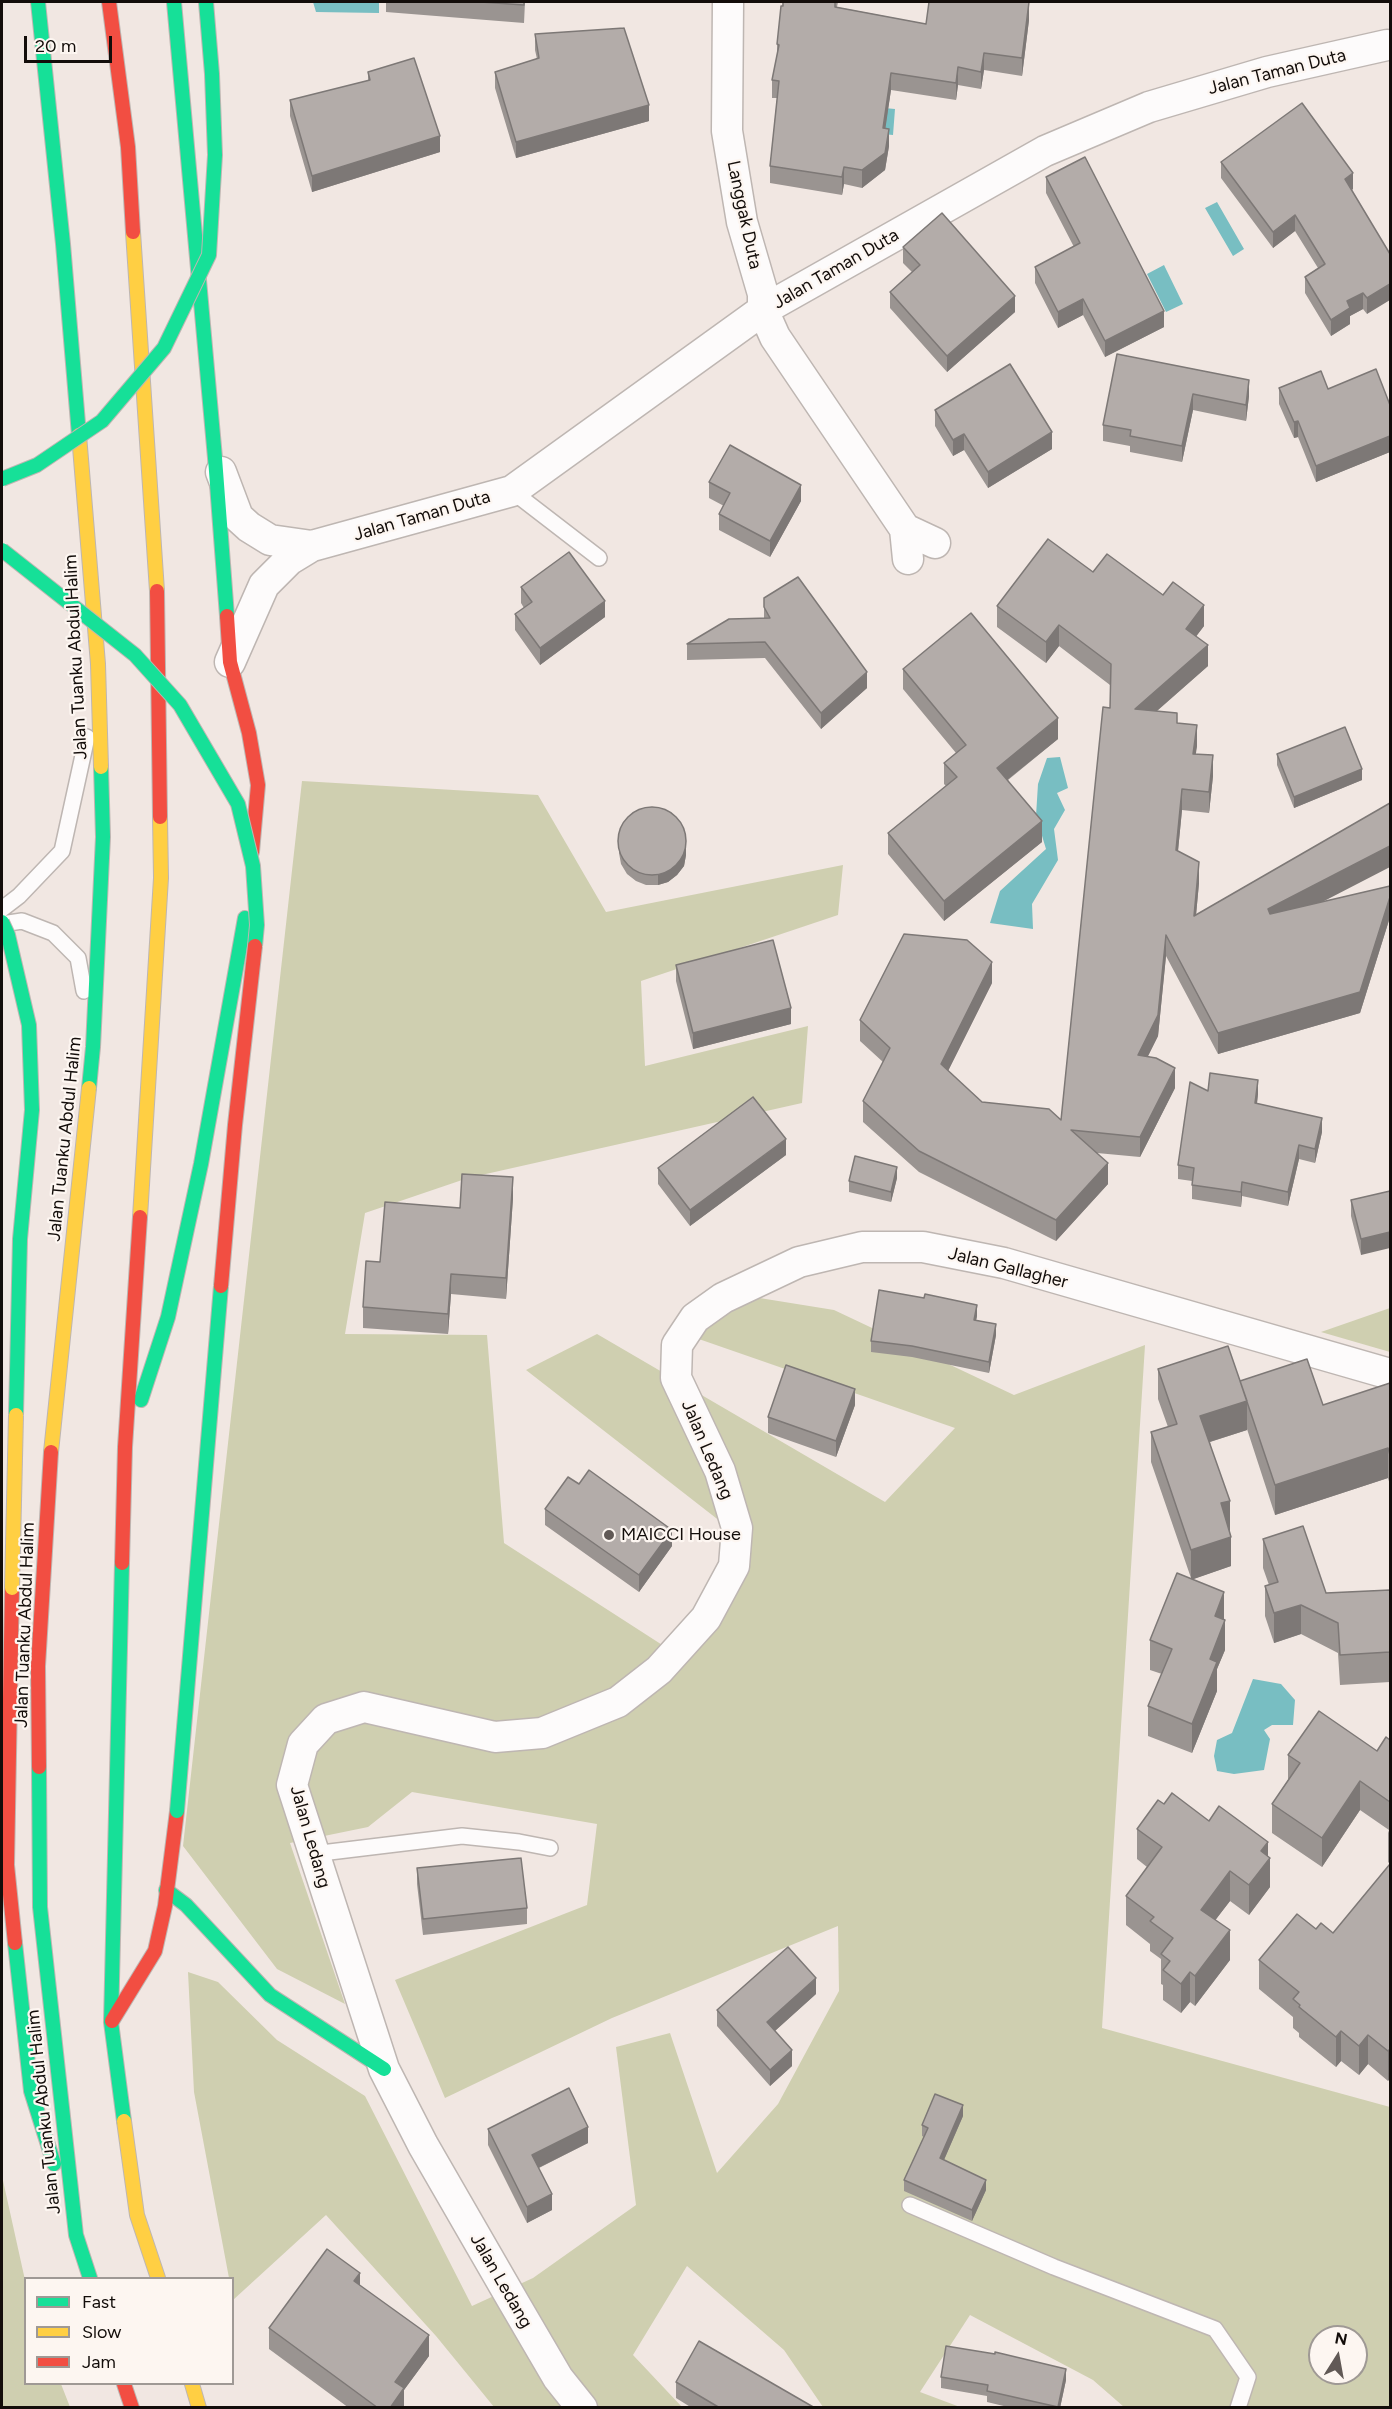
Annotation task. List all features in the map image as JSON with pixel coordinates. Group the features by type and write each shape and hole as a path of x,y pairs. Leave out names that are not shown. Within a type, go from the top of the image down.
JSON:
{"main road":[{"name":"Jalan Tuanku Abdul Halim","path":"38,2 63,244 98,664 103,837 93,1047 53,1418 38,1666 40,1907 76,2235 90,2277"},
{"path":"109,2 128,147 158,614 161,878 126,1447 111,2022 137,2215 158,2277"},
{"path":"126,1447 168,1317 201,1164 246,913 258,785 249,733 230,662 215,458 174,2"},
{"path":"2,479 37,465 102,421 164,348 208,255 214,155 212,74 206,2"},
{"path":"2,550 135,654 180,705 238,804 253,866 257,925 248,1024 235,1125 177,1811 165,1906 155,1951 111,2022"},
{"path":"2,923 8,935 28,1025 32,1110 20,1239 8,1865 31,2091 76,2235"},
{"path":"166,1890 186,1905 270,1995 384,2068"},
{"path":"124,2385 132,2408"},
{"path":"192,2385 200,2408"}],"street":[{"name":"Langgak Duta","path":"728,2 727,131 742,222 763,294 763,310 775,337 905,529"},
{"name":"Jalan Taman Duta","path":"230,662 264,585 289,560 312,546 512,491 763,310 1045,151 1149,107 1268,72 1389,41"},
{"name":"Jalan Taman Duta","path":"215,458 238,517 249,527 270,540 312,546"},
{"path":"905,529 935,543"},
{"path":"905,529 908,559"},
{"name":"Jalan Gallagher","path":"676,1378 678,1345 695,1318 723,1298 799,1262 862,1247 923,1247 1004,1263 1390,1374"},
{"name":"Jalan Ledang","path":"582,2408 558,2378 518,2310 423,2145 384,2068 292,1785 303,1744 326,1719 364,1707 495,1737 542,1733 618,1702 659,1670 706,1618 734,1566 738,1528 720,1471 676,1378"}],"lane":[{"path":"512,491 599,558"},
{"path":"2,909 19,896 62,851 86,750 98,664"},
{"path":"2,923 22,921 53,933 78,958 93,1047"},
{"path":"313,1854 462,1836 550,1848"},
{"path":"910,2205 1054,2267 1215,2330 1248,2377 1238,2408"}],"green space":[{"path":"302,781 538,795 606,912 843,865 838,915 641,981 645,1066 808,1026 802,1103 468,1178 365,1213 345,1334 487,1335 504,1543 684,1659 748,1543 526,1370 597,1334 885,1502 955,1428 693,1337 741,1295 834,1310 1014,1395 1145,1345 1102,2028 1390,2107 1390,2407 1124,2407 1093,2380 970,2315 920,2392 960,2407 823,2407 784,2350 687,2266 633,2355 682,2407 494,2407 436,2336 326,2215 234,2299 234,2277 229,2277 194,2092 188,1972 218,1982 277,2040 365,2096 472,2306 533,2278 636,2205 616,2047 670,2033 717,2173 778,2104 839,1991 838,1926 612,2018 445,2098 395,1980 587,1905 597,1824 412,1792 368,1827 290,1843 345,2004 277,1969 183,1846"},
{"path":"1390,1308 1390,1352 1321,1332"},
{"path":"2,2176 24,2277 24,2385 61,2385 70,2407 2,2407"}],"water":[{"path":"313,2 379,2 379,13 316,12"},
{"path":"853,105 895,109 893,135 850,131"},
{"path":"1217,202 1244,249 1233,256 1205,208"},
{"path":"1164,265 1183,304 1166,312 1147,274"},
{"path":"1060,757 1068,788 1057,793 1065,810 1054,829 1058,860 1032,904 1033,929 990,923 1000,891 1046,849 1036,816 1038,784 1047,758"},
{"path":"1253,1679 1281,1684 1295,1700 1293,1725 1272,1725 1264,1730 1270,1739 1264,1770 1234,1774 1217,1771 1214,1756 1217,1740 1232,1733"}],"building":[{"path":"481,2 524,2 524,5"},
{"path":"783,2 835,2 835,7 926,24 929,2 1029,2 1022,58 984,53 981,72 958,67 956,83 891,73 883,128 889,129 885,153 862,170 844,167 842,177 770,166 779,81 772,80 779,45 777,44"},
{"path":"624,28 649,105 516,142 495,72 539,58 535,34"},
{"path":"414,58 440,136 312,176 290,100 370,80 368,72"},
{"path":"1302,103 1353,173 1345,179 1390,254 1390,284 1367,298 1363,293 1347,301 1350,308 1331,320 1305,277 1325,264 1295,215 1273,232 1221,162"},
{"path":"1085,157 1164,311 1105,341 1083,299 1058,312 1035,267 1080,243 1046,177"},
{"path":"942,213 1015,296 947,356 890,292 920,265 903,247"},
{"path":"1117,354 1249,380 1246,405 1193,394 1182,446 1130,436 1131,430 1103,425"},
{"path":"1010,364 1052,432 988,472 964,434 953,440 935,410"},
{"path":"1376,369 1390,405 1390,436 1316,466 1298,421 1294,422 1279,388 1321,371 1328,389"},
{"path":"730,445 801,485 770,541 719,514 730,493 709,482"},
{"path":"1048,539 1093,572 1107,554 1163,595 1173,582 1204,605 1186,629 1208,645 1135,709 1177,713 1177,723 1197,725 1193,754 1213,755 1209,792 1182,789 1176,850 1199,862 1194,916 1390,803 1390,846 1268,909 1270,914 1390,886 1390,897 1360,992 1218,1033 1166,935 1158,1015 1138,1055 1156,1058 1175,1068 1140,1137 1071,1130 1108,1163 1056,1220 919,1151 863,1101 890,1048 860,1020 904,934 967,940 992,962 941,1064 982,1102 1049,1109 1061,1120 1103,707 1110,708 1111,664 1059,625 1046,642 997,606"},
{"path":"569,552 605,601 540,648 515,614 532,602 521,587"},
{"path":"798,577 867,672 821,713 765,642 687,644 729,619 770,618 764,607 764,598"},
{"path":"971,613 1058,718 997,768 1042,821 944,901 888,833 957,777 944,763 966,745 903,669"},
{"path":"1345,727 1362,769 1294,797 1277,754"},
{"path":"652,807 665,810 676,817 683,828 686,841 683,854 676,865 665,872 652,875 639,872 628,865 621,854 618,841 621,828 628,817 639,810"},
{"path":"773,940 791,1008 693,1033 676,965"},
{"path":"1210,1073 1258,1080 1255,1103 1322,1118 1315,1149 1299,1145 1288,1192 1242,1182 1241,1192 1192,1185 1194,1168 1178,1165 1190,1082 1208,1091"},
{"path":"753,1097 786,1139 690,1210 658,1168"},
{"path":"855,1156 897,1167 891,1192 849,1181"},
{"path":"462,1174 513,1177 506,1278 451,1274 448,1314 363,1307 366,1261 380,1262 385,1202 460,1208"},
{"path":"1390,1191 1390,1232 1361,1239 1351,1200"},
{"path":"879,1290 924,1298 925,1294 977,1305 974,1320 996,1324 989,1362 912,1346 871,1341"},
{"path":"1228,1346 1247,1401 1200,1416 1230,1501 1221,1503 1231,1537 1191,1550 1151,1432 1177,1424 1158,1369"},
{"path":"1307,1359 1323,1405 1390,1383 1390,1455 1388,1448 1275,1485 1240,1381"},
{"path":"786,1365 855,1389 836,1441 768,1417"},
{"name":"MAICCI House","path":"589,1470 672,1530 639,1575 545,1509 568,1477 579,1484"},
{"path":"1303,1526 1326,1593 1390,1590 1390,1652 1340,1655 1338,1623 1301,1605 1274,1613 1265,1586 1278,1582 1263,1539"},
{"path":"1177,1573 1224,1592 1215,1616 1225,1620 1210,1659 1217,1662 1192,1724 1148,1706 1172,1649 1150,1640"},
{"path":"1319,1711 1377,1751 1386,1737 1390,1740 1390,1802 1360,1781 1322,1838 1272,1804 1300,1763 1288,1755"},
{"path":"1172,1793 1209,1821 1219,1806 1268,1842 1261,1851 1270,1858 1249,1885 1230,1871 1201,1910 1230,1930 1195,1976 1190,1972 1181,1984 1163,1970 1170,1961 1161,1954 1173,1938 1150,1921 1154,1917 1126,1896 1162,1847 1137,1829 1158,1800 1164,1804"},
{"path":"521,1858 527,1908 423,1919 417,1868"},
{"path":"1390,1864 1390,2049 1388,2051 1368,2035 1359,2046 1341,2031 1336,2037 1299,2007 1300,2005 1293,1999 1299,1992 1259,1960 1297,1914 1316,1929 1321,1923 1333,1933"},
{"path":"788,1947 816,1978 767,2022 792,2050 770,2070 717,2010"},
{"path":"569,2088 588,2127 532,2155 552,2194 527,2207 488,2129"},
{"path":"935,2094 963,2105 940,2158 986,2180 972,2210 904,2180 928,2128 922,2125"},
{"path":"327,2249 360,2273 354,2281 429,2335 395,2382 404,2388 390,2408 378,2408 269,2328"},
{"path":"699,2341 815,2408 720,2408 676,2382"},
{"path":"946,2346 995,2354 995,2352 1066,2369 1058,2407 987,2391 988,2385 941,2377"}],"traffic: fast":[{"path":"38,2 63,244 79,435"},
{"path":"174,2 227,616"},
{"path":"2,479 37,465 102,421 164,348 209,255 215,155 206,2"},
{"path":"2,550 135,655 180,705 238,804 253,866 257,925 255,946"},
{"path":"89,1088 103,837 101,767"},
{"path":"141,1400 168,1317 201,1164 245,918"},
{"path":"2,922 8,935 29,1025 32,1110 20,1239 16,1415"},
{"path":"177,1811 221,1286"},
{"path":"122,1563 111,2022 124,2121"},
{"path":"39,1767 40,1907 76,2235 90,2277"},
{"path":"166,1890 186,1905 270,1995 384,2069"},
{"path":"15,1943 31,2091 54,2164"}],"traffic: slow":[{"path":"133,232 157,591"},
{"path":"79,435 98,664 101,767"},
{"path":"140,1217 161,878 160,817"},
{"path":"51,1452 89,1088"},
{"path":"12,1588 16,1415"},
{"path":"124,2121 137,2215 158,2277"},
{"path":"192,2385 199,2408"}],"traffic: jam":[{"path":"109,2 128,147 133,232"},
{"path":"157,591 160,817"},
{"path":"227,616 230,662 249,733 258,785 252,852"},
{"path":"221,1286 235,1125 255,946"},
{"path":"122,1563 125,1447 140,1217"},
{"path":"39,1767 38,1666 51,1452"},
{"path":"12,1588 7,1865 15,1943"},
{"path":"112,2021 155,1951 165,1906 177,1811"},
{"path":"124,2385 132,2408"}],"place":[{"name":"MAICCI House","path":"609,1535"}]}
